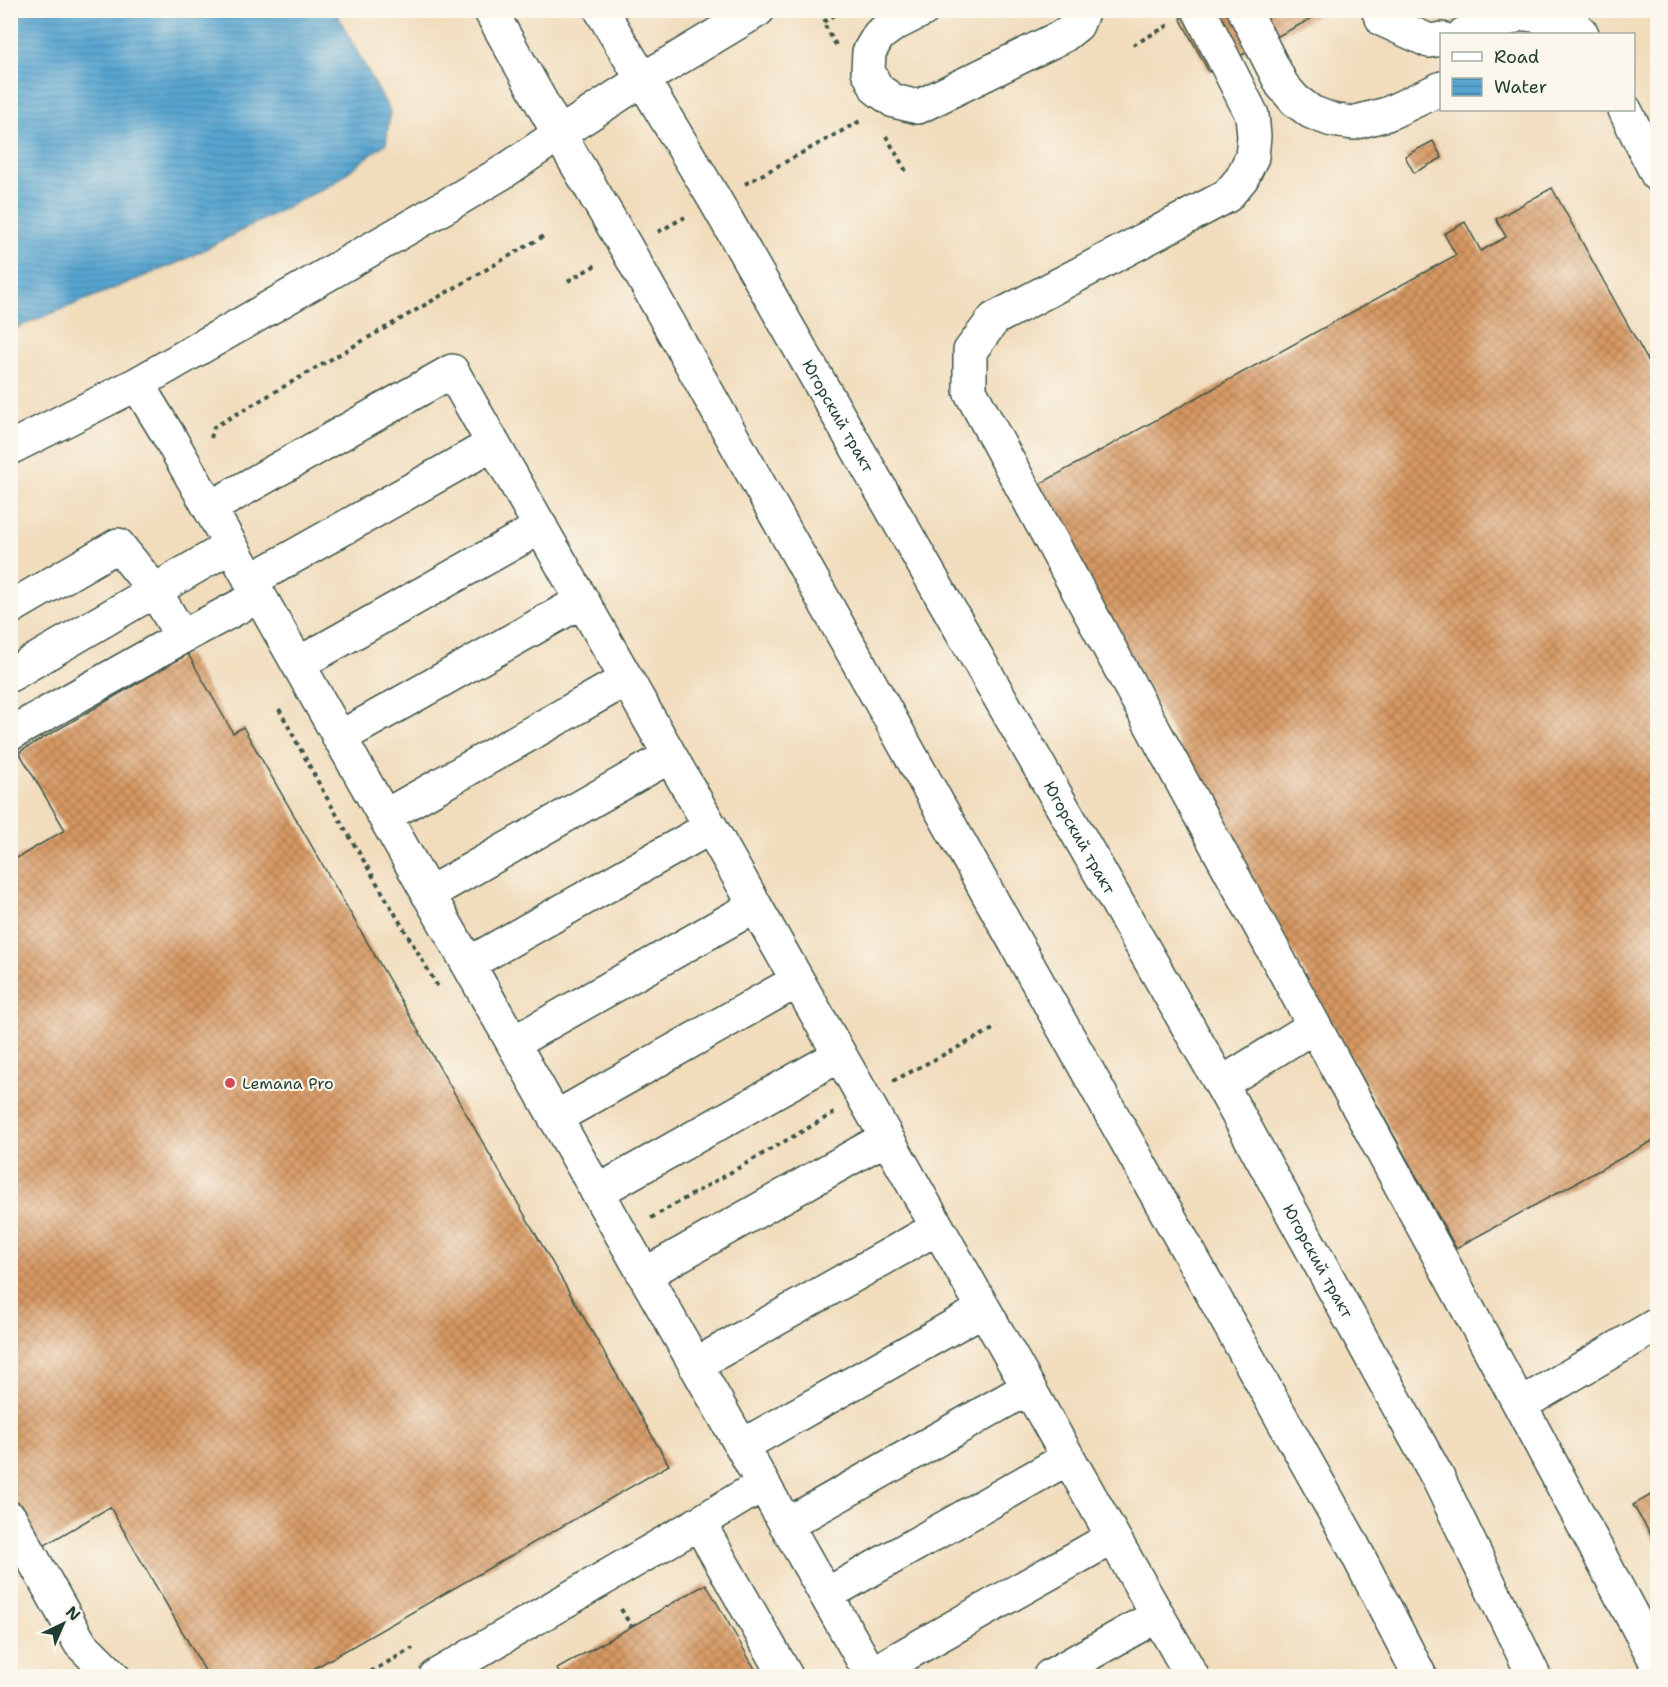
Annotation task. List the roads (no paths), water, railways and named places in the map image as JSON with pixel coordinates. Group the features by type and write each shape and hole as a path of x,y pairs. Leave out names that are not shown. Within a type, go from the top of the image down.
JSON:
{"main road":[{"path":"490,10 558,134 627,249 1349,1538 1420,1677"},
{"name":"Югорский тракт","path":"601,10 721,211 1221,1084 1438,1478 1534,1677"},
{"path":"10,448 137,384 476,189 642,80 758,10"},
{"path":"923,10 879,35 869,52 868,71 877,89 894,102 918,107 1063,36 1077,25 1083,10"},
{"path":"1244,10 1282,85 1295,100 1311,112 1332,120 1353,123 1387,114 1440,89"},
{"path":"1378,10 1383,20 1429,41 1440,39"},
{"path":"1474,33 1522,13 1572,22 1581,33"},
{"path":"1184,14 1252,115 1254,135 1252,157 1242,178 1227,195 994,320 970,351 970,391 1658,1665"},
{"path":"1626,111 1658,176"},
{"path":"210,508 452,371 1192,1677"},
{"path":"137,384 210,508 872,1675 1113,1537"},
{"path":"10,734 182,637 255,588 493,444"},
{"path":"298,664 541,527"},
{"path":"10,608 118,545 155,591 182,637"},
{"path":"10,675 231,546"},
{"path":"339,738 582,601"},
{"path":"384,816 627,679"},
{"path":"428,894 670,756"},
{"path":"468,964 711,827"},
{"path":"513,1043 755,906"},
{"path":"555,1118 797,981"},
{"path":"1221,1084 1314,1026"},
{"path":"597,1192 840,1055"},
{"path":"644,1275 886,1138"},
{"path":"695,1365 937,1228"},
{"path":"742,1446 984,1309"},
{"path":"1520,1406 1658,1324"},
{"path":"786,1525 1028,1388"},
{"path":"826,1595 1068,1458"},
{"path":"436,1677 481,1665 763,1484"},
{"path":"10,1518 80,1643 113,1677"},
{"path":"699,1523 786,1677"},
{"path":"1050,1677 1158,1615"}],"water":[{"path":"10,11 335,11 390,112 386,143 332,184 182,261 11,330"}],"place":[{"name":"Lemana Pro","path":"230,1083"}]}
